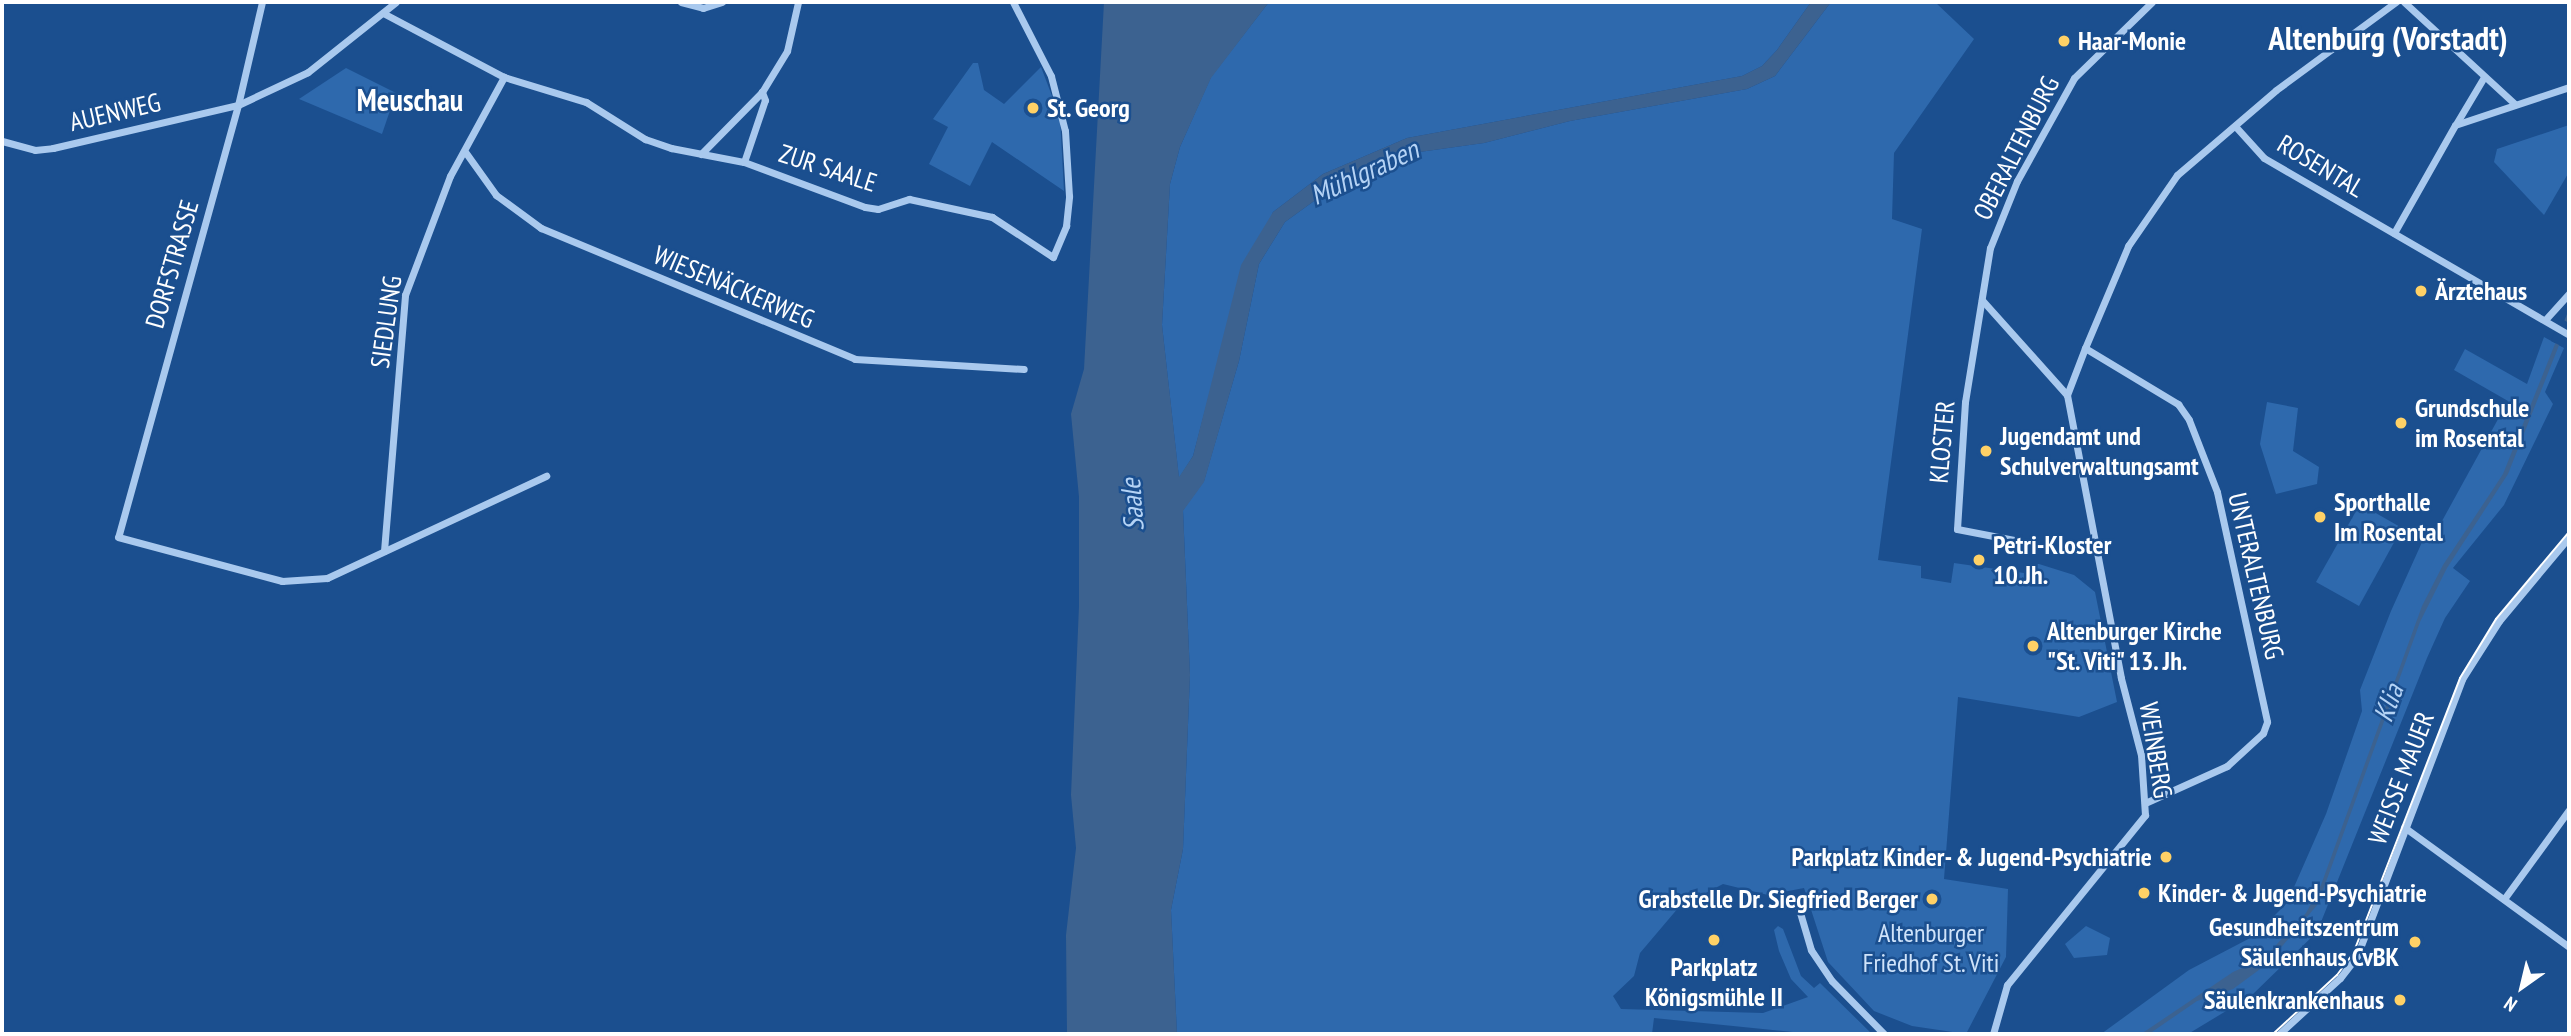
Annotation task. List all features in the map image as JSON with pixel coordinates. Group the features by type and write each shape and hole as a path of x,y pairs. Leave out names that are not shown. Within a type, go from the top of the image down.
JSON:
{"street":[{"name":"DORFSTRASSE","path":"262,2 238,105 118,537 282,581 327,578 384,551"},
{"name":"AUENWEG","path":"2,141 35,150 53,148 238,105 308,72 396,2"},
{"path":"681,2 703,8 722,2"},
{"path":"701,154 762,92 787,51 798,2"},
{"name":"ZUR SAALE","path":"383,13 504,77 567,94 645,139 744,162 865,207 878,209 909,199 992,217 1053,257 1066,226 1069,196 1065,131 1051,76 1013,2"},
{"name":"OBERALTENBURG","path":"1982,300 1990,248 2017,181 2068,87 2084,63 2152,2"},
{"path":"1982,300 2067,395 2128,246 2178,176 2286,82 2396,2"},
{"path":"2404,2 2515,104"},
{"name":"SIEDLUNG","path":"384,551 405,295 450,176 466,153 504,77"},
{"path":"2393,233 2484,77"},
{"path":"2455,125 2569,88"},
{"path":"744,162 765,100 762,92"},
{"name":"ROSENTAL","path":"2235,126 2264,158 2569,335"},
{"name":"WIESENÄCKERWEG","path":"466,153 496,195 541,228 846,356 1024,369"},
{"path":"2548,322 2569,293"},
{"name":"KLOSTER","path":"1982,300 1965,402 1957,529 2014,540"},
{"name":"UNTERALTENBURG","path":"2085,348 2178,404 2189,420 2217,492 2267,722 2263,733 2227,766 2145,803"},
{"name":"WEINBERG","path":"1993,1034 2007,985 2145,815 2141,755 2067,395"},
{"path":"384,551 545,475"},
{"name":"WEISSE MAUER","path":"2278,1034 2340,978 2357,956 2404,827 2467,671 2506,612 2569,537"},
{"path":"2504,899 2569,810"},
{"path":"2404,827 2567,944 2569,935"},
{"path":"1796,899 1811,950 1832,981 1884,1034"}],"green space":[{"path":"1269,2 1811,2 1777,50 1762,66 1742,76 1407,138 1323,174 1273,212 1218,361 1193,456 1179,478 1162,325 1170,184 1180,147 1211,77"},
{"name":"Altenburger Friedhof St. Viti","path":"1831,2 1935,2 1974,39 1894,153 1892,219 1922,229 1878,560 1921,566 1921,578 1951,583 1954,563 2024,573 2026,564 2039,564 2074,575 2095,592 2117,702 2079,717 1958,697 1944,879 2008,889 2006,957 1966,1034 1912,1026 1874,1011 1828,962 1804,888 1768,895 1723,884 1679,907 1640,953 1634,976 1613,996 1621,1009 1763,1013 1808,997 1791,979 1779,951 1774,930 1778,926 1783,929 1801,976 1814,988 1820,983 1872,1034 1813,1034 1654,1018 1652,1034 1177,1034 1171,910 1183,849 1190,675 1183,510 1204,481 1239,361 1259,264 1285,222 1321,196 1405,154 1484,143 1570,121 1747,89 1775,76"},
{"path":"973,63 978,63 984,90 1004,104 1041,67 1060,117 1064,191 992,142 970,186 929,164 948,127 933,119"},
{"path":"346,68 396,93 382,134 299,99"},
{"path":"2569,125 2569,172 2544,215 2494,162 2497,149"},
{"path":"2544,337 2564,348 2545,392 2553,404 2504,505 2453,568 2470,581 2445,618 2427,658 2317,932 2251,996 2188,1034 2101,1034 2189,970 2254,936 2287,903 2326,814 2362,711 2360,690 2391,611 2423,540 2431,541 2508,401 2454,370 2465,349 2527,384"},
{"path":"2267,402 2298,408 2293,451 2319,467 2317,484 2276,494 2260,444"},
{"path":"2360,504 2402,528 2359,606 2316,582"},
{"path":"2086,926 2110,938 2107,955 2074,958 2065,944"}],"water":[{"path":"1104,2 1269,2 1211,78 1180,147 1170,184 1162,325 1179,477 1193,456 1241,265 1273,212 1323,174 1407,138 1742,76 1762,66 1777,50 1811,2 1831,2 1775,76 1747,89 1570,121 1484,143 1405,154 1321,196 1285,222 1259,264 1239,361 1204,482 1183,511 1190,675 1183,849 1171,910 1177,1034 1067,1034 1066,935 1076,848 1071,795 1079,606 1079,497 1071,414 1084,369"},
{"name":"Klia","path":"2569,309 2569,320 2508,474 2447,568 2420,622 2318,904 2267,964 2233,989 2197,1001 2149,1034 2141,1034 2233,972 2263,959 2306,913 2321,885 2422,606 2443,565 2503,474"}],"pier":[{"path":"2560,318 2569,323 2563,347 2551,341"}],"tram line":[{"path":"2273,1034 2337,975 2353,954 2460,678 2496,619 2569,532"}],"place":[{"name":"Haar-Monie","path":"2064,41"},
{"name":"St. Georg","path":"1033,108"},
{"name":"Ärztehaus","path":"2421,291"},
{"name":"Grundschule im Rosental","path":"2401,423"},
{"name":"Jugendamt und Schulverwaltungsamt","path":"1986,451"},
{"name":"Sporthalle Im Rosental","path":"2320,517"},
{"name":"Petri-Kloster 10.Jh.","path":"1979,560"},
{"name":"Altenburger Kirche \"St. Viti\" 13. Jh.","path":"2033,646"},
{"name":"Parkplatz Kinder- & Jugend-Psychiatrie","path":"2166,857"},
{"name":"Kinder- & Jugend-Psychiatrie","path":"2144,893"},
{"name":"Grabstelle Dr. Siegfried Berger","path":"1932,899"},
{"name":"Parkplatz Königsmühle II","path":"1714,940"},
{"name":"Gesundheitszentrum Säulenhaus CvBK","path":"2415,942"},
{"name":"Säulenkrankenhaus","path":"2400,1000"}],"district":[{"name":"Altenburg (Vorstadt)","path":"2388,38"},
{"name":"Meuschau","path":"410,100"}],"water label":[{"name":"Mühlgraben","path":"1364,172"},
{"name":"Saale","path":"1132,505"}]}
